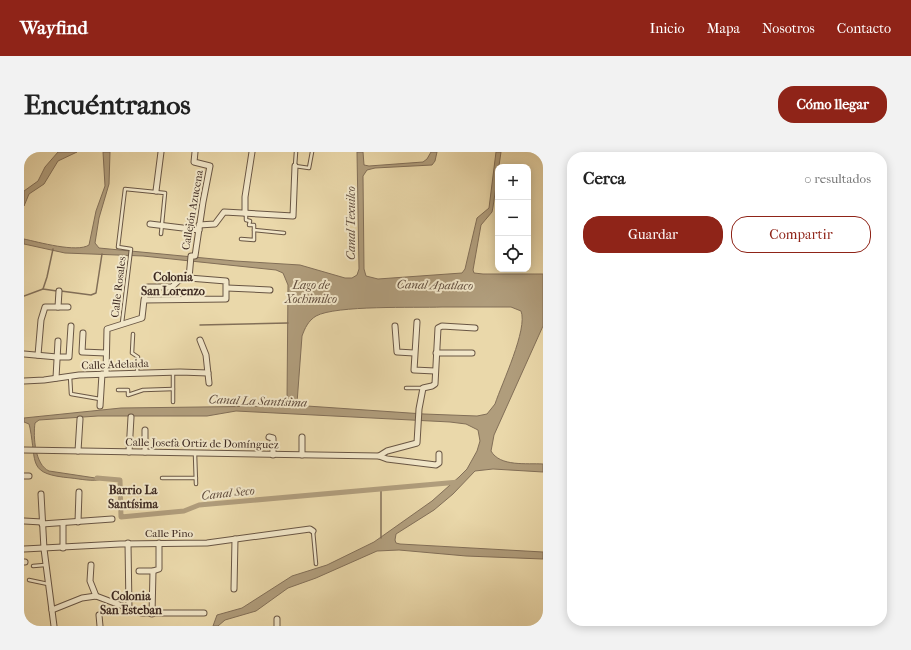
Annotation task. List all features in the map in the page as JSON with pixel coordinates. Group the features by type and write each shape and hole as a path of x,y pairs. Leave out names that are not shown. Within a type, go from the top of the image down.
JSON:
{"street":[{"path":"156,191 161,152"},
{"name":"Callejón Azucena","path":"189,278 191,260 195,256 210,166 194,162 195,152"},
{"path":"245,213 245,197 252,152"},
{"path":"150,224 199,228 215,224 224,212 293,216 295,166"},
{"path":"100,406 108,329 142,318 144,300 148,287 172,286 179,280 189,278 226,281 226,299 178,301 144,300"},
{"path":"227,288 270,290"},
{"path":"58,307 59,290"},
{"path":"38,355 40,320 45,307 68,307"},
{"path":"417,322 418,331 415,334 414,353 415,371 435,371"},
{"path":"24,354 69,357 71,326"},
{"path":"395,326 397,352 414,353"},
{"path":"379,456 387,451 417,443 417,426 423,388 434,386 438,328 475,328"},
{"path":"83,333 82,352 106,352"},
{"path":"200,340 206,355 209,383"},
{"path":"56,378 58,341"},
{"path":"436,354 472,353"},
{"name":"Calle Adelaida","path":"24,381 104,374 173,372 208,373"},
{"path":"129,452 131,417"},
{"path":"78,451 80,419"},
{"path":"145,430 145,452"},
{"path":"269,437 273,438 273,455"},
{"path":"302,437 302,455"},
{"name":"Calle Josefa Ortiz de Domínguez","path":"26,450 379,456"},
{"path":"379,456 387,459 436,465 439,463 439,454"},
{"path":"78,522 79,492"},
{"path":"41,494 44,549 54,626"},
{"path":"24,521 63,524 112,520"},
{"path":"63,524 63,548"},
{"name":"Calle Pino","path":"24,549 63,548 128,543 207,543 310,529 313,531"},
{"path":"234,589 235,539"},
{"path":"128,543 129,609"},
{"path":"139,571 153,571 159,569 159,543"},
{"path":"91,565 90,582 96,596"},
{"path":"152,614 153,571"},
{"path":"52,610 82,598 96,596 141,613 204,613"},
{"path":"99,615 100,626"},
{"path":"277,619 277,626"}],"lane":[{"path":"296,152 295,166 309,168 312,152"},
{"name":"Calle Rosales","path":"121,326 131,250 118,247 125,189 156,191"},
{"path":"156,191 165,193 161,234"},
{"path":"241,239 254,240 254,225 249,225 250,221 246,220 245,213"},
{"path":"254,230 284,233"},
{"path":"133,334 132,353 138,357 137,373"},
{"path":"173,372 173,402"},
{"path":"70,376 71,394 100,399"},
{"path":"406,388 423,388"},
{"path":"118,390 128,390 128,394 143,390 173,389"},
{"path":"195,453 196,484"},
{"path":"162,478 196,478"},
{"path":"313,531 316,564"},
{"path":"33,566 46,565"},
{"path":"29,580 48,584"}],"water":[{"path":"58,152 77,152 58,161 44,184 29,194 24,206 24,191 38,181 45,167"},
{"name":"Lago de Xochimilco","path":"103,152 110,152 109,184 99,218 95,243 99,248 235,261 300,265 345,278 352,278 357,275 359,269 357,152 363,152 364,165 369,166 423,162 427,159 431,152 437,152 435,161 432,165 375,168 367,170 363,176 364,269 366,276 378,279 462,273 465,269 477,218 489,208 496,152 501,152 499,164 495,164 495,192 492,212 481,225 473,270 474,273 483,274 543,274 543,326 494,435 491,451 495,456 507,462 543,464 543,472 493,469 475,471 453,494 434,510 396,534 395,540 396,543 400,544 543,552 543,559 466,556 399,550 377,551 316,578 288,588 256,611 225,620 218,626 213,626 217,615 242,608 292,576 327,565 374,542 432,501 467,469 477,451 480,441 478,430 466,424 450,422 236,411 207,416 98,416 39,420 35,423 34,436 38,457 44,468 49,471 102,479 91,480 47,474 41,470 34,459 29,424 24,422 24,418 121,408 282,406 287,401 288,285 283,273 276,270 143,256 65,253 24,244 24,239 76,248 89,245 96,211 105,186","holes":["396,307 511,307 521,311 521,330 518,343 495,404 487,414 477,416 424,414 307,406 297,403 302,336 309,322 316,316 326,312 340,310"]}],"waterway":[{"path":"24,296 43,289 53,249"},
{"path":"61,291 91,295 96,293 102,254"},
{"path":"43,289 57,291"},
{"path":"200,325 288,323"},
{"name":"Canal Seco","path":"97,478 120,480 121,517 184,511 199,505 459,482"},
{"path":"381,490 381,538"}],"district":[{"name":"Colonia San Lorenzo","path":"173,284"},
{"name":"Barrio La Santísima","path":"133,497"},
{"name":"Colonia San Esteban","path":"131,603"}],"water label":[{"name":"Canal Texuilco","path":"351,223"},
{"name":"Canal Apatlaco","path":"435,285"},
{"name":"Canal La Santísima","path":"258,401"}]}
